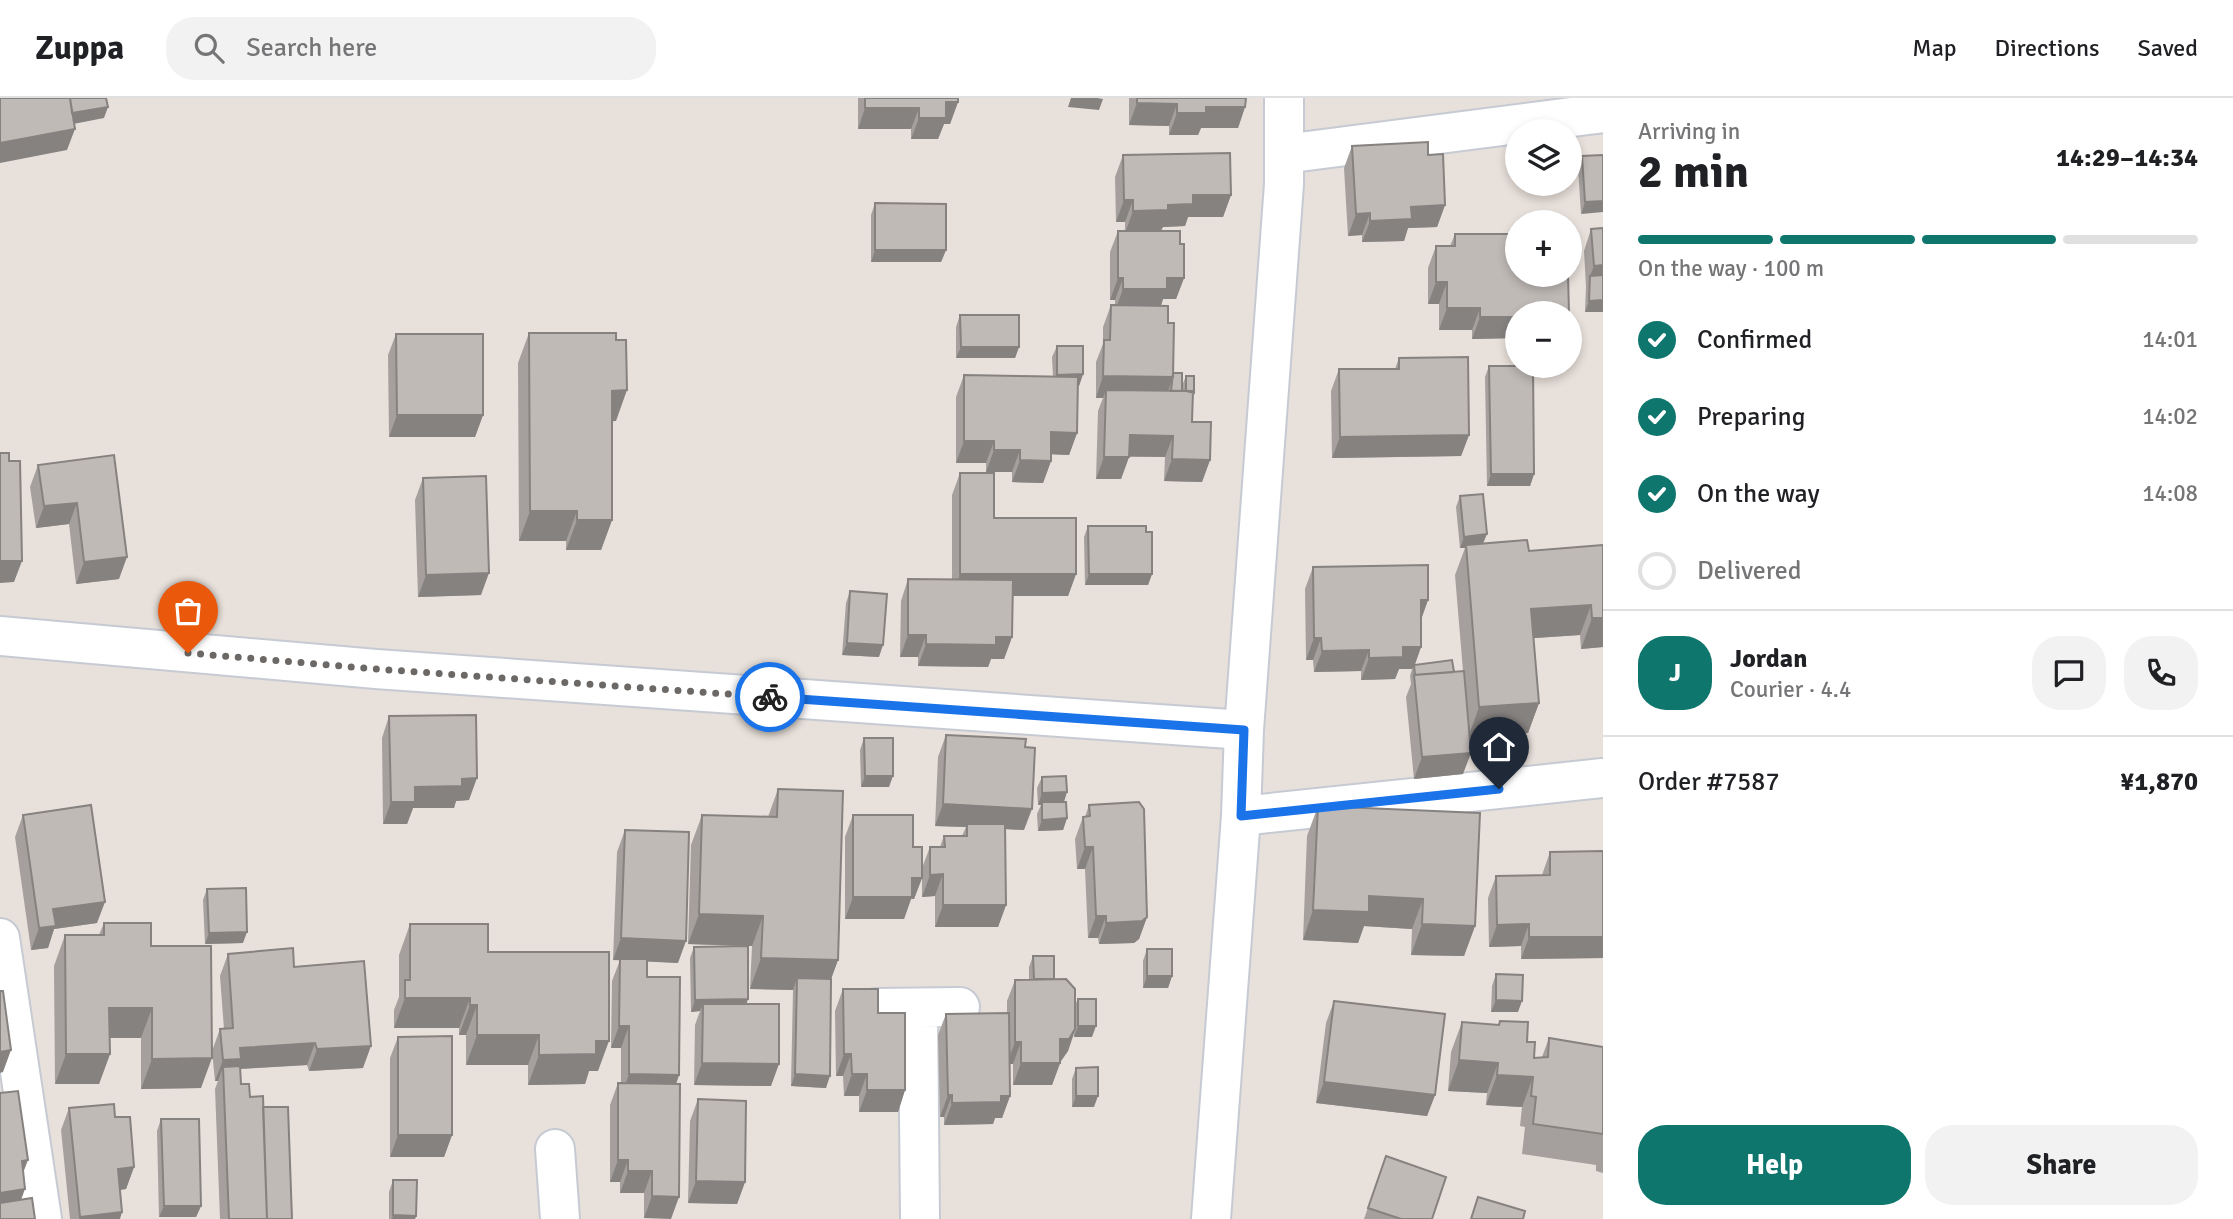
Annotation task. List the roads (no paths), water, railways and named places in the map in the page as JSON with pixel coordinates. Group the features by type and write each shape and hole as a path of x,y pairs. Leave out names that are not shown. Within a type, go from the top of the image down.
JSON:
{"street":[{"path":"1211,1219 1284,184 1284,98"},
{"path":"1284,154 1603,113"},
{"path":"0,636 389,670 1244,730"},
{"path":"1241,816 1603,778"},
{"path":"0,938 42,1219"},
{"path":"876,1008 960,1007"},
{"path":"918,1008 920,1219"},
{"path":"555,1149 561,1219"}]}
